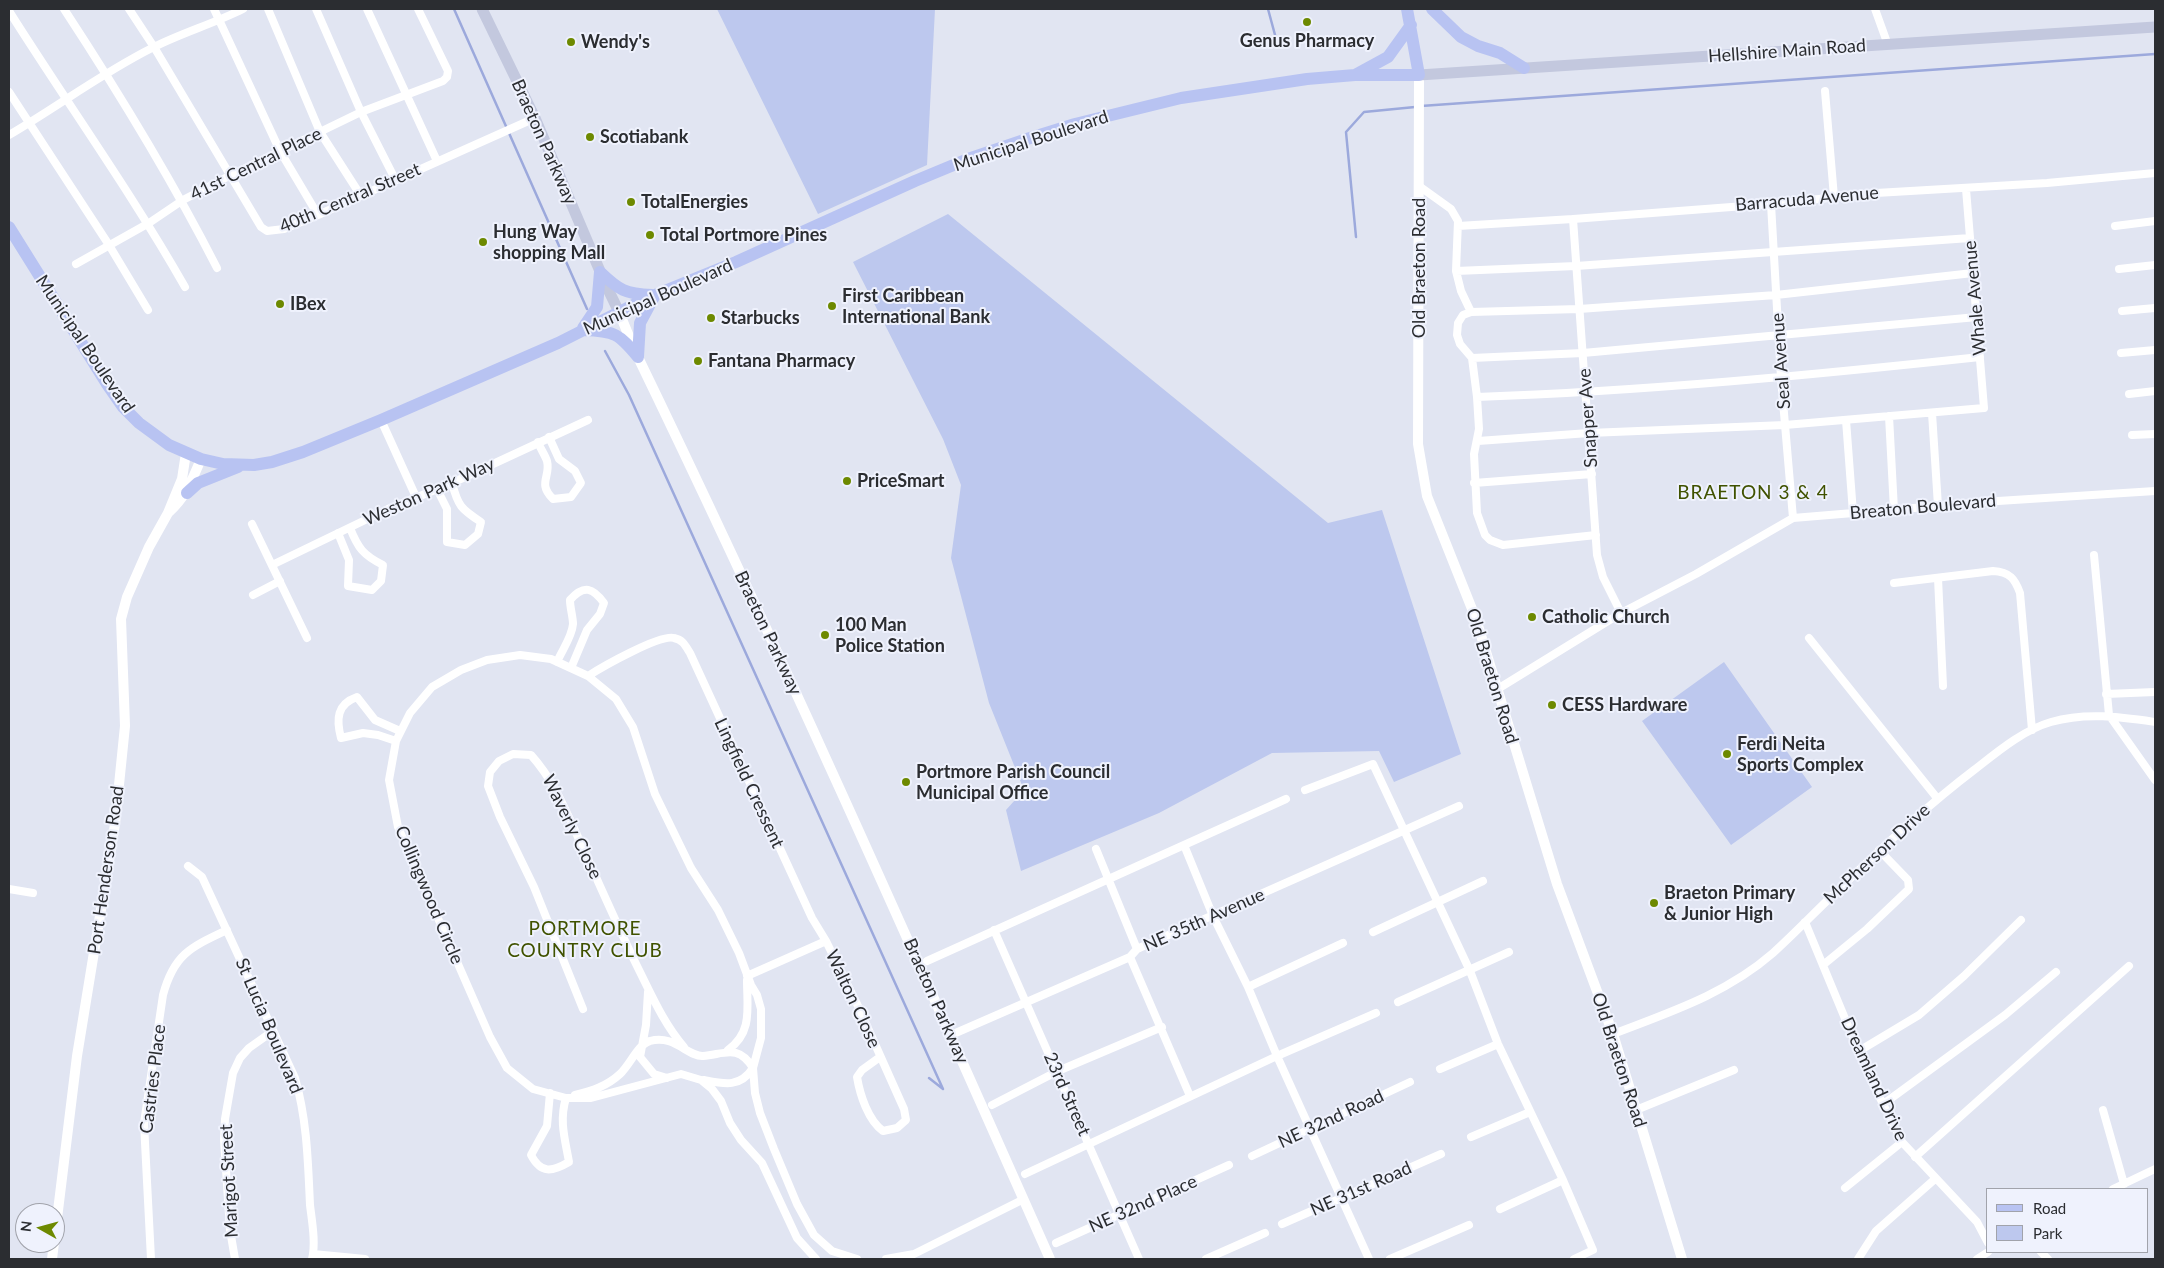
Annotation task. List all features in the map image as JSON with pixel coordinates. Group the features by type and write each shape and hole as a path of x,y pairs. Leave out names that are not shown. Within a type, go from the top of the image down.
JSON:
{"main road":[{"name":"Braeton Parkway","path":"482,9 535,118 600,272 619,312"},
{"path":"1408,9 1419,74"},
{"path":"1432,9 1462,37 1478,46 1500,53 1524,68"},
{"path":"1355,75 1388,57 1411,24"},
{"name":"Hellshire Main Road","path":"1419,74 2155,27"},
{"name":"Municipal Boulevard","path":"9,227 123,407 154,436 186,453 201,459 240,466 272,462 295,455 381,420 582,330 655,295 744,258 950,166 1039,135 1074,124 1181,98 1307,79 1355,75 1419,74"},
{"path":"600,272 616,288 626,293 655,295 640,323 638,357"},
{"path":"600,272 597,308 582,330 613,333 623,339 638,357"},
{"path":"187,493 198,483 240,466"}],"street":[{"path":"64,9 106,72 182,200 217,268"},
{"name":"40th Central Street","path":"129,9 154,46 261,227 268,231 284,229 318,215 535,118"},
{"path":"214,9 280,151 318,215"},
{"path":"9,135 66,101 106,72 154,46 219,21 242,9"},
{"path":"268,9 320,132 361,196"},
{"path":"316,9 361,112 395,179"},
{"path":"367,9 408,94 437,161"},
{"name":"41st Central Place","path":"76,264 148,223 182,200 231,175 361,112 443,81 447,77 448,71 418,9"},
{"path":"1874,9 1888,45"},
{"path":"9,11 66,101 148,223 185,287"},
{"name":"Old Braeton Road","path":"1419,74 1418,444 1427,496 1476,618 1496,690 1558,884 1613,1034 1682,1259"},
{"path":"1824,91 1834,197"},
{"path":"9,92 28,124 109,245 148,310"},
{"name":"Barracuda Avenue","path":"1458,226 1573,219 1770,204 1919,190 1966,189 2155,173"},
{"path":"1419,186 1451,209 1458,222 1456,271 1461,291 1471,312"},
{"name":"Whale Avenue","path":"1932,413 1984,408 1966,189"},
{"name":"Seal Avenue","path":"1770,204 1781,378 1793,518"},
{"name":"Snapper Ave","path":"1573,219 1598,555 1602,577 1621,613"},
{"path":"2115,226 2155,221"},
{"path":"1456,271 1576,266 1970,238"},
{"path":"2119,269 2155,265"},
{"path":"1596,535 1512,544 1496,543 1485,535 1477,513 1474,483 1474,454 1478,441 1477,398 1472,358 1460,344 1457,335 1458,323 1463,315 1471,312 1579,309 1776,295 1973,273"},
{"path":"2122,311 2155,308"},
{"name":"Braeton Parkway","path":"619,312 638,357 827,759 951,1034 1022,1200 1050,1259"},
{"path":"1472,358 1583,353 1779,337 1977,317"},
{"path":"2121,353 2155,350"},
{"path":"1477,398 1586,393 1781,378 1980,357"},
{"path":"2129,394 2155,391"},
{"path":"1478,441 1589,433 1785,425 1932,413 1938,506"},
{"path":"1889,416 1894,510"},
{"path":"381,420 416,498"},
{"name":"Weston Park Way","path":"272,565 588,420"},
{"path":"1846,420 1853,513"},
{"path":"2132,436 2155,434"},
{"path":"538,442 547,462 544,481 546,492 553,498 572,497 581,483 575,471 559,459 549,437"},
{"name":"Port Henderson Road","path":"59,1203 77,1056 115,824 125,726 122,619 127,597 145,556 168,513 182,479 186,453"},
{"name":"Port Henderson Road","path":"168,513 180,503 187,493 201,459"},
{"path":"1474,483 1592,474"},
{"path":"436,489 447,509 447,542 465,545 478,534 481,522 463,511 455,496 452,483"},
{"name":"Breaton Boulevard","path":"1496,690 1621,613 1696,574 1793,518 2155,491"},
{"path":"252,524 307,638"},
{"path":"338,534 349,560 348,586 372,590 380,581 383,565 369,558 358,547 350,528"},
{"path":"2094,555 2109,715 2155,780"},
{"path":"1894,583 1993,571 2004,571 2015,579 2020,593 2032,730"},
{"path":"1938,578 1943,686"},
{"path":"253,595 280,581"},
{"path":"557,662 570,635 573,623 570,612 570,600 575,594 585,589 595,592 604,603 600,614 587,630 571,668"},
{"name":"Lingfield Cressent","path":"588,676 611,661 654,642 672,637 683,641 812,918 826,941"},
{"path":"1809,638 1938,798"},
{"name":"Collingwood Circle","path":"753,1068 742,1081 727,1084 701,1080 681,1074 591,1098 566,1098 533,1090 507,1068 490,1037 398,827 389,780 396,741 410,713 432,687 461,670 487,660 520,655 557,662 571,668 588,676 616,699 633,727 655,794 691,868 718,910 739,953 761,1009 762,1038 753,1068 755,1093 760,1114 807,1223 814,1235 832,1251 857,1259"},
{"path":"2106,694 2155,692"},
{"path":"396,741 378,735 363,733 341,738 338,725 339,710 348,700 357,697 375,720 400,731"},
{"name":"McPherson Drive","path":"1613,1034 1710,996 1742,976 1773,953 1879,850 1938,798 1998,751 2032,730 2049,722 2077,716 2109,715 2155,722"},
{"name":"Waverly Close","path":"583,1009 534,887 500,818 488,786 490,772 499,761 513,754 531,755 548,773 648,988 671,1033 684,1047"},
{"path":"1305,790 1373,764 1470,971 1498,1044 1563,1180 1593,1250 1574,1259"},
{"path":"928,961 1286,799"},
{"name":"NE 35th Avenue","path":"951,1034 1130,957 1137,949 1459,806"},
{"path":"1184,845 1213,916 1248,987 1277,1056 1311,1127 1369,1259"},
{"path":"1096,849 1137,949"},
{"path":"1823,965 1908,892 1908,880 1879,850"},
{"name":"St Lucia Boulevard","path":"188,866 202,877 295,1078 302,1102 306,1128 312,1257"},
{"path":"1373,932 1483,881"},
{"path":"9,889 34,893"},
{"path":"1859,1052 1893,1029 1915,1018 1964,976 2021,920"},
{"name":"Dreamland Drive","path":"1805,922 1882,1105 1902,1142 1977,1222 1986,1239"},
{"name":"Castries Place","path":"151,1259 144,1123 163,995 168,976 175,963 196,946 227,930"},
{"name":"23rd Street","path":"994,930 1025,1002 1058,1071 1139,1259"},
{"path":"747,976 826,941"},
{"name":"Walton Close","path":"826,941 858,1006 904,1109 906,1120 897,1128 883,1131 876,1125 859,1090 857,1077 862,1070 880,1057"},
{"path":"1248,987 1343,943"},
{"path":"1398,1002 1509,952"},
{"path":"1130,957 1162,1027 1190,1096"},
{"path":"1915,1157 2129,966"},
{"path":"1882,1105 2005,1015 2056,972"},
{"name":"Collingwood Circle","path":"728,1050 736,1045 745,1032 748,996 747,976"},
{"name":"Waverly Close","path":"641,1044 647,1018 648,988"},
{"path":"1025,1174 1277,1056 1376,1013"},
{"path":"992,1105 1058,1071 1162,1027"},
{"name":"Marigot Street","path":"235,1259 230,1230 224,1140 225,1119 233,1072 240,1058 249,1048 273,1031"},
{"path":"550,1093 547,1126 531,1155 535,1163 545,1170 557,1169 569,1162 562,1132 562,1118 566,1098 594,1090 613,1080 628,1065 641,1044 650,1040 666,1040 701,1056 728,1050 747,1059 753,1068"},
{"path":"641,1044 640,1057 654,1074 668,1078"},
{"path":"1440,1069 1498,1044"},
{"path":"1636,1110 1734,1070"},
{"path":"701,1080 721,1100 730,1123 741,1140 762,1163 797,1238 816,1259"},
{"name":"NE 32nd Road","path":"1252,1156 1410,1082"},
{"path":"2103,1110 2124,1184"},
{"path":"1471,1137 1530,1112"},
{"path":"1845,1188 1902,1142"},
{"name":"NE 31st Road","path":"1282,1224 1441,1154"},
{"name":"NE 32nd Place","path":"1056,1243 1229,1165"},
{"path":"2116,1188 2155,1169"},
{"path":"1858,1259 1876,1231 1936,1179"},
{"path":"1500,1209 1563,1180"},
{"path":"886,1259 912,1257 1022,1200"},
{"path":"1390,1259 1469,1225"},
{"path":"1206,1259 1265,1233"},
{"path":"312,1257 365,1259"}],"green space":[{"path":"717,9 935,9 927,165 818,214"},
{"path":"948,214 1328,523 1382,510 1461,754 1394,782 1379,751 1272,753 1159,813 1021,871 1006,810 1024,790 989,703 951,558 961,485 943,439 853,262"},
{"name":"Ferdi Neita Sports Complex","path":"1724,662 1812,787 1731,845 1642,721"}],"waterway":[{"path":"454,9 587,309"},
{"path":"1268,9 1278,46"},
{"path":"1421,106 2155,54"},
{"path":"1356,237 1346,132 1364,112 1415,107"},
{"path":"605,351 629,395 943,1089 929,1078"}],"place":[{"name":"Genus Pharmacy","path":"1307,22"},
{"name":"Wendy's","path":"571,42"},
{"name":"Scotiabank","path":"590,137"},
{"name":"TotalEnergies","path":"631,202"},
{"name":"Total Portmore Pines","path":"650,235"},
{"name":"Hung Way shopping Mall","path":"483,242"},
{"name":"IBex","path":"280,304"},
{"name":"First Caribbean International Bank","path":"832,306"},
{"name":"Starbucks","path":"711,318"},
{"name":"Fantana Pharmacy","path":"698,361"},
{"name":"PriceSmart","path":"847,481"},
{"name":"Catholic Church","path":"1532,617"},
{"name":"100 Man Police Station","path":"825,635"},
{"name":"CESS Hardware","path":"1552,705"},
{"name":"Ferdi Neita Sports Complex","path":"1727,754"},
{"name":"Portmore Parish Council Municipal Office","path":"906,782"},
{"name":"Braeton Primary & Junior High","path":"1654,903"}],"district":[{"name":"BRAETON 3 & 4","path":"1753,493"},
{"name":"PORTMORE COUNTRY CLUB","path":"585,940"}]}
